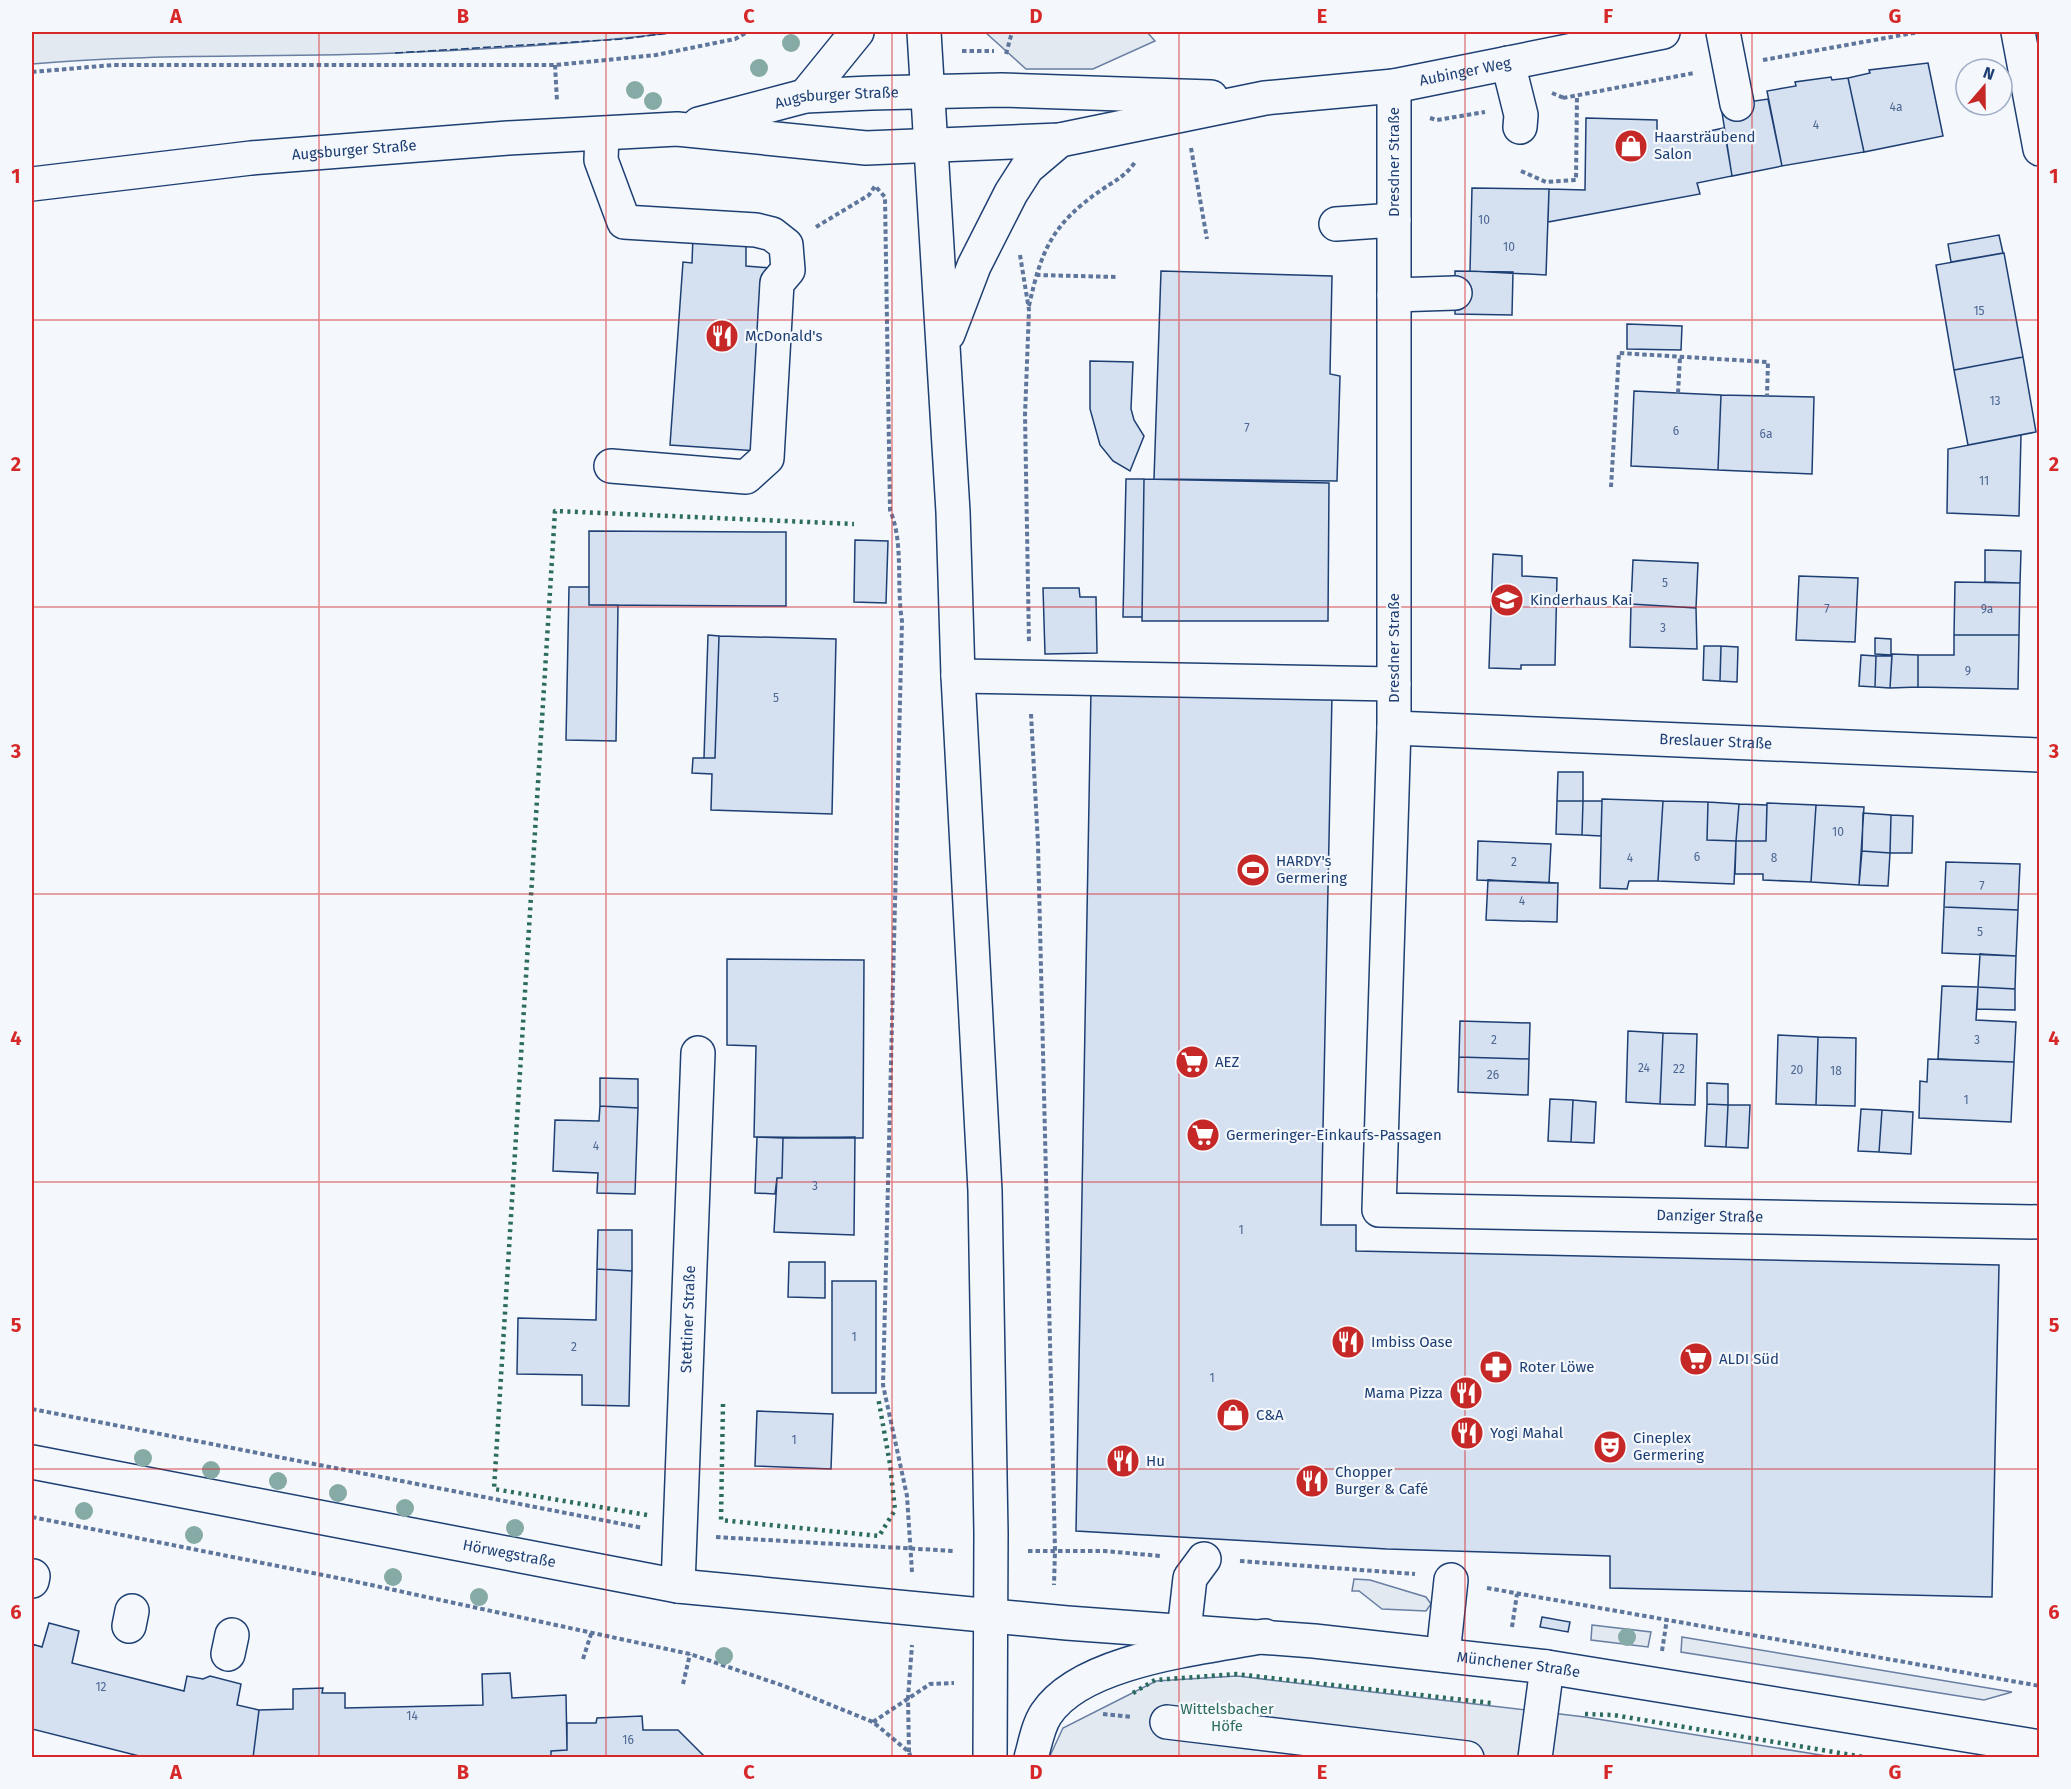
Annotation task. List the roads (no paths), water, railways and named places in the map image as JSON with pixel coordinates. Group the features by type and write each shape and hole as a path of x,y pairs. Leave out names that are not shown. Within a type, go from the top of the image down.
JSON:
{"street":[{"path":"805,96 857,32"},
{"path":"924,32 953,512 958,676 985,1191 991,1615 990,1758"},
{"name":"Aubinger Weg","path":"928,92 1002,90 1265,98 1394,99 1508,63 1663,32"},
{"path":"1723,32 1737,104"},
{"path":"2018,32 2040,149"},
{"path":"1508,63 1519,116"},
{"name":"Augsburger Straße","path":"677,129 805,96 928,92"},
{"name":"Aubinger Weg","path":"931,146 1060,140 1265,98"},
{"name":"Dresdner Straße","path":"1379,1210 1394,728 1394,99"},
{"name":"Augsburger Straße","path":"32,184 263,158 508,138 677,129 866,148 931,146"},
{"path":"602,134 601,160 624,222 756,230 772,234 786,245 788,270 777,283 767,458 747,477 611,466"},
{"path":"944,344 974,266 1011,193 1027,168 1060,140"},
{"path":"1336,224 1394,220"},
{"path":"1394,295 1455,293"},
{"path":"958,676 1394,684"},
{"name":"Breslauer Straße","path":"1394,728 2040,755"},
{"name":"Stettiner Straße","path":"678,1586 698,1053"},
{"name":"Danziger Straße","path":"1379,1210 2040,1222"},
{"name":"Hörwegstraße","path":"32,1462 678,1586 991,1615"},
{"path":"1184,1631 1190,1578 1204,1559"},
{"path":"1443,1655 1451,1580"},
{"name":"Münchener Straße","path":"991,1615 1265,1636 1547,1667 2040,1747"},
{"path":"1031,1758 1046,1714 1070,1691 1080,1685 1121,1664 1265,1636"},
{"path":"1535,1758 1547,1667"},
{"path":"1167,1722 1467,1758"}],"place":[{"name":"Haarsträubend Salon","path":"1631,146"},
{"name":"McDonald's","path":"722,336"},
{"name":"Kinderhaus Kai","path":"1507,600"},
{"name":"HARDY's Germering","path":"1253,870"},
{"name":"AEZ","path":"1192,1062"},
{"name":"Germeringer-Einkaufs-Passagen","path":"1203,1135"},
{"name":"Imbiss Oase","path":"1348,1342"},
{"name":"ALDI Süd","path":"1696,1359"},
{"name":"Roter Löwe","path":"1496,1367"},
{"name":"Mama Pizza","path":"1466,1393"},
{"name":"C&A","path":"1233,1415"},
{"name":"Yogi Mahal","path":"1467,1433"},
{"name":"Cineplex Germering","path":"1610,1447"},
{"name":"Hu","path":"1123,1461"},
{"name":"Chopper Burger & Café","path":"1312,1481"}],"park label":[{"name":"Wittelsbacher Höfe","path":"1227,1718"}]}
